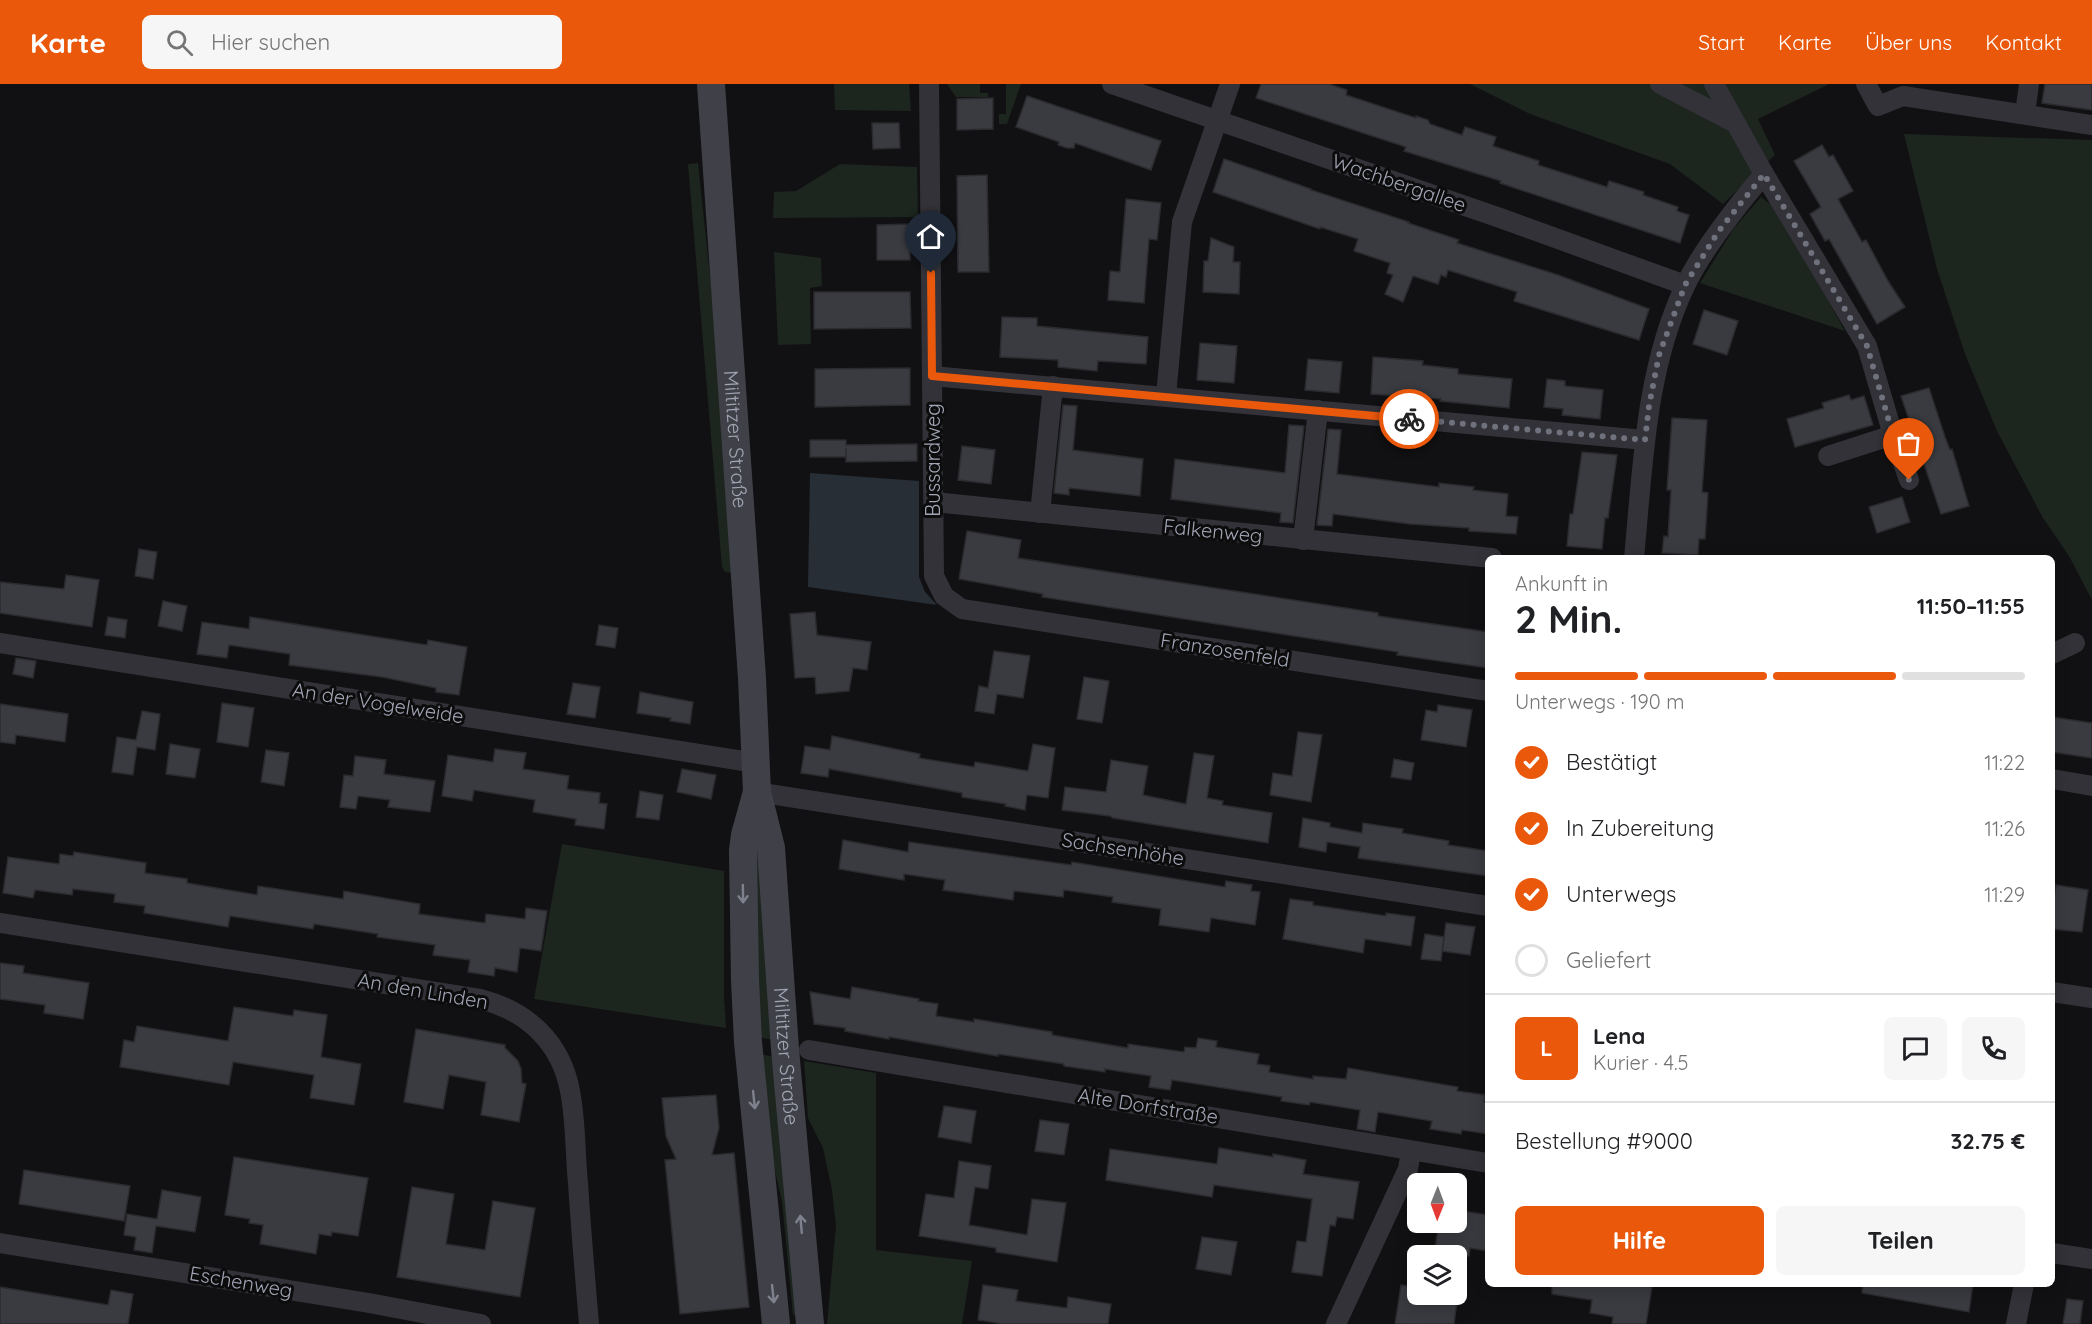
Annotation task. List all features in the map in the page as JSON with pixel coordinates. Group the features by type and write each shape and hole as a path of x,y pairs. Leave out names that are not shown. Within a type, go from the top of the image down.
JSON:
{"street":[{"name":"Miltitzer Straße","path":"711,84 752,678 757,792 771,849 785,1049 810,1324"},
{"name":"Bussardweg","path":"929,84 934,576 944,596 962,609"},
{"name":"Wachbergallee","path":"1112,84 1503,219 1685,285"},
{"path":"1166,396 1182,222 1230,84"},
{"path":"1660,84 1735,123"},
{"path":"1714,84 1764,174 1867,346 1893,435 1909,480"},
{"path":"1866,84 1878,106 1903,96 2092,125"},
{"path":"2025,114 2030,84"},
{"path":"1634,555 1649,406 1659,355 1685,285 1718,232 1764,174"},
{"path":"932,376 1645,440"},
{"path":"1040,513 1053,386"},
{"path":"1303,540 1318,411"},
{"path":"1828,456 1893,435"},
{"name":"Falkenweg","path":"934,502 1485,557"},
{"name":"Franzosenfeld","path":"962,609 1485,691"},
{"name":"An der Vogelweide","path":"0,643 756,763"},
{"path":"2055,653 2075,643"},
{"path":"2055,780 2092,786"},
{"name":"Miltitzer Straße","path":"757,792 743,850 745,980 748,1042 776,1324"},
{"name":"Sachsenhöhe","path":"757,792 1485,906"},
{"name":"An den Linden","path":"0,922 480,999 499,1004 527,1020 542,1033 555,1052 570,1091 589,1324"},
{"path":"2055,992 2092,998"},
{"name":"Alte Dorfstraße","path":"809,1050 1485,1163"},
{"path":"1336,1324 1408,1169 1411,1151"},
{"name":"Eschenweg","path":"0,1243 481,1324"},
{"path":"2055,1253 2092,1259"},
{"path":"2016,1324 2023,1287"}],"shaded area":[{"path":"834,84 909,84 911,111 835,110"},
{"path":"947,84 980,84 980,93 988,93 988,97 956,97"},
{"path":"1006,84 1021,84 1007,124 999,124 999,114 1006,114"},
{"path":"1470,84 1829,84 1758,119 1775,155 1723,204 1670,164 1530,114"},
{"path":"1904,134 2092,140 2092,600 2069,556 2043,518 1997,431 1965,354 1937,269"},
{"path":"698,163 714,313 733,573 725,572 722,567 688,164"},
{"path":"840,164 917,167 918,217 773,218 774,192 796,191"},
{"path":"1761,197 1777,209 1845,331 1700,283 1734,228"},
{"path":"774,252 821,258 822,286 810,288 811,344 778,345"},
{"path":"810,473 919,481 919,577 925,592 937,605 808,587"},
{"path":"765,841 773,1040 759,1037 749,843"},
{"path":"562,844 724,871 726,1028 534,999"},
{"path":"760,1054 775,1057 799,1314 793,1315 782,1201 771,1154"},
{"path":"804,1061 876,1073 876,1250 972,1261 962,1324 827,1324 836,1226 832,1190 823,1148 808,1118"}],"building":[{"path":"1261,84 1329,84 1347,90 1346,95 1428,120 1430,124 1462,135 1465,127 1496,137 1493,146 1539,161 1538,165 1607,187 1609,181 1644,192 1643,195 1678,207 1677,211 1689,215 1680,243 1500,183 1501,181 1404,151 1406,147 1256,98"},
{"path":"2045,84 2092,84 2092,110 2042,103"},
{"path":"1027,96 1161,141 1151,170 1075,143 1074,148 1067,148 1058,145 1059,142 1016,127"},
{"path":"993,98 993,129 957,130 957,99"},
{"path":"872,123 899,123 900,148 873,149"},
{"path":"1822,145 1829,157 1833,155 1853,191 1838,199 1862,242 1866,240 1905,307 1877,324 1829,239 1825,241 1810,214 1821,207 1794,161"},
{"path":"1224,159 1409,222 1459,240 1457,243 1558,275 1649,309 1639,340 1514,301 1517,292 1448,270 1446,277 1441,275 1438,284 1413,276 1403,302 1385,294 1393,275 1387,273 1390,263 1354,251 1358,239 1320,227 1320,229 1213,192"},
{"path":"987,175 989,272 958,272 957,176"},
{"path":"1126,199 1161,203 1157,240 1149,239 1144,303 1108,300 1110,271 1120,272"},
{"path":"910,224 910,260 877,260 877,225"},
{"path":"1211,238 1234,247 1233,262 1240,262 1239,294 1203,292 1204,261 1208,261"},
{"path":"814,292 910,292 911,328 814,329"},
{"path":"1704,310 1738,321 1727,355 1693,344"},
{"path":"1002,317 1037,318 1037,326 1148,337 1146,364 1098,361 1097,371 1058,367 1058,360 1000,357"},
{"path":"1200,343 1237,346 1234,383 1197,380"},
{"path":"1373,357 1423,361 1422,365 1458,369 1458,374 1512,379 1509,408 1440,401 1441,399 1371,394"},
{"path":"1308,359 1342,362 1339,393 1305,390"},
{"path":"910,368 910,405 815,407 815,369"},
{"path":"1547,379 1565,381 1565,386 1603,390 1600,419 1562,415 1563,409 1544,407"},
{"path":"1929,388 1945,437 1950,450 1952,449 1969,506 1941,514 1901,396"},
{"path":"1849,395 1851,400 1864,396 1873,425 1795,447 1787,419 1824,408 1822,403"},
{"path":"1063,405 1077,406 1073,450 1143,459 1140,496 1069,488 1069,495 1054,493"},
{"path":"1672,418 1707,420 1702,492 1708,493 1705,539 1699,539 1698,555 1662,553 1664,536 1668,537 1671,490 1667,490"},
{"path":"1289,425 1304,426 1293,523 1280,522 1281,513 1171,499 1175,459 1285,473"},
{"path":"1328,429 1341,430 1337,474 1439,487 1439,483 1474,487 1473,490 1508,494 1506,516 1518,517 1516,534 1469,531 1469,528 1410,524 1333,514 1332,526 1317,525"},
{"path":"810,440 846,440 846,445 917,444 917,461 846,462 846,457 810,457"},
{"path":"962,446 995,450 991,484 958,480"},
{"path":"1582,452 1617,455 1608,518 1605,518 1602,549 1567,546 1570,514 1573,514"},
{"path":"1902,497 1910,522 1877,533 1869,507"},
{"path":"967,531 1021,540 1018,558 1485,632 1485,668 1042,597 1043,594 959,579"},
{"path":"139,549 157,552 153,579 135,576"},
{"path":"66,575 99,580 92,627 0,613 0,582 64,589"},
{"path":"163,601 187,606 182,631 158,626"},
{"path":"815,612 817,635 871,642 867,670 853,668 849,691 816,694 815,677 795,678 790,614"},
{"path":"108,617 127,620 125,638 105,635"},
{"path":"250,617 427,645 428,640 467,647 459,695 436,692 436,688 382,677 289,665 290,654 229,645 227,658 197,654 202,622 249,629"},
{"path":"599,625 618,628 615,648 596,645"},
{"path":"994,651 1030,656 1023,698 997,694 994,714 975,711 979,686 988,688"},
{"path":"16,658 36,661 33,678 13,674"},
{"path":"1084,677 1109,681 1102,723 1077,719"},
{"path":"573,683 600,687 595,718 567,714"},
{"path":"640,692 693,702 690,724 670,721 671,718 637,713"},
{"path":"222,703 254,708 248,747 217,742"},
{"path":"0,704 68,714 65,742 16,735 15,744 0,742"},
{"path":"1438,705 1472,710 1466,747 1421,740 1426,710 1437,712"},
{"path":"142,711 160,714 155,750 137,747 133,775 112,772 117,737 136,740"},
{"path":"2055,717 2092,723 2092,758 2055,752"},
{"path":"1298,732 1322,735 1311,802 1270,795 1273,773 1292,776"},
{"path":"832,736 920,754 919,758 974,767 975,762 1028,771 1033,744 1055,748 1048,798 1027,795 1025,810 1005,806 1006,804 962,797 962,793 829,769 828,777 801,773 805,746 830,750"},
{"path":"170,744 200,749 195,778 166,774"},
{"path":"495,749 526,753 523,769 569,776 567,789 600,793 599,803 607,804 604,829 575,825 576,819 533,812 535,800 474,790 472,801 442,796 448,755 493,762"},
{"path":"266,750 289,753 284,786 261,782"},
{"path":"1194,753 1214,756 1207,798 1223,801 1222,805 1272,813 1268,843 1062,810 1065,787 1106,792 1111,760 1148,766 1143,795 1186,804"},
{"path":"355,756 386,760 384,774 435,781 430,812 388,807 390,800 358,796 356,809 340,807 344,775 353,776"},
{"path":"1394,759 1414,763 1411,780 1391,777"},
{"path":"682,769 716,775 711,799 677,792"},
{"path":"640,791 663,795 659,820 636,817"},
{"path":"1303,818 1330,823 1330,827 1362,833 1363,823 1403,829 1402,833 1449,841 1448,845 1485,851 1485,876 1358,858 1360,847 1327,842 1326,852 1299,847"},
{"path":"843,840 908,852 909,842 1071,865 1072,862 1225,887 1226,881 1252,885 1251,891 1260,892 1255,925 1211,918 1209,932 1159,925 1161,909 1112,902 1113,897 1064,890 1063,897 1014,891 1013,900 943,890 945,880 904,874 904,880 839,869"},
{"path":"74,852 146,863 145,873 187,879 187,883 257,895 258,886 343,899 344,891 420,904 419,914 485,923 486,914 525,919 526,908 547,911 541,951 520,948 517,972 495,968 494,976 468,972 470,960 433,955 435,945 377,937 378,934 314,924 313,929 230,916 228,927 144,913 145,906 114,902 115,894 73,889 72,895 35,890 33,898 3,893 8,857 59,864 60,854 73,856"},
{"path":"2056,885 2088,890 2082,932 2055,929"},
{"path":"1290,899 1313,902 1313,905 1386,916 1386,913 1415,917 1411,946 1365,939 1363,953 1283,939"},
{"path":"1446,923 1475,927 1470,955 1442,951"},
{"path":"1425,934 1444,937 1441,961 1421,959"},
{"path":"0,963 24,966 23,973 89,983 83,1019 44,1013 45,1005 0,999"},
{"path":"852,987 938,1004 936,1016 974,1022 974,1019 1052,1032 1052,1035 1128,1048 1128,1044 1184,1052 1185,1047 1196,1048 1198,1038 1217,1041 1216,1047 1259,1054 1257,1064 1270,1066 1269,1072 1313,1079 1313,1076 1346,1079 1348,1068 1458,1087 1457,1091 1485,1095 1485,1134 1462,1130 1461,1134 1430,1129 1432,1121 1378,1112 1375,1132 1357,1129 1360,1110 1310,1102 1309,1105 1281,1101 1282,1097 1172,1080 1170,1090 1149,1087 1151,1076 1105,1069 1105,1072 998,1054 998,1056 889,1037 889,1039 845,1031 845,1028 814,1024 810,992 850,999"},
{"path":"234,1007 293,1016 294,1010 327,1015 321,1057 361,1064 354,1105 310,1098 314,1075 233,1062 229,1085 120,1067 124,1040 134,1042 137,1026 228,1041"},
{"path":"416,1029 505,1045 505,1048 518,1061 522,1083 526,1084 519,1122 481,1115 486,1082 449,1075 443,1109 404,1102"},
{"path":"716,1095 719,1128 712,1155 734,1153 749,1307 680,1314 665,1160 676,1159 666,1136 662,1098"},
{"path":"944,1106 976,1111 971,1143 938,1137"},
{"path":"1040,1120 1069,1124 1064,1155 1035,1151"},
{"path":"1219,1148 1306,1160 1303,1174 1359,1182 1353,1219 1337,1217 1335,1226 1330,1225 1322,1276 1292,1272 1297,1241 1306,1242 1312,1199 1214,1185 1212,1197 1106,1180 1110,1149 1217,1164"},
{"path":"234,1157 368,1178 358,1236 332,1232 331,1236 319,1234 316,1254 260,1244 263,1225 249,1223 250,1219 225,1215"},
{"path":"959,1161 991,1166 988,1189 975,1187 969,1225 1027,1235 1032,1199 1066,1203 1057,1262 996,1252 996,1248 919,1236 926,1194 954,1198"},
{"path":"24,1170 130,1186 124,1221 19,1204"},
{"path":"412,1187 454,1194 446,1244 485,1250 493,1201 535,1208 520,1297 397,1277"},
{"path":"162,1190 201,1197 195,1232 156,1226 152,1253 134,1250 136,1237 124,1235 127,1214 157,1219"},
{"path":"1467,1212 1485,1215 1485,1250 1470,1248 1469,1256 1467,1256 1467,1245 1436,1245 1437,1233 1467,1233"},
{"path":"1202,1237 1237,1242 1231,1275 1196,1269"},
{"path":"983,1285 1018,1290 1016,1301 1067,1308 1068,1297 1111,1304 1108,1324 1003,1324 978,1320"},
{"path":"1401,1285 1407,1286 1407,1305 1457,1305 1454,1324 1395,1324"},
{"path":"0,1287 108,1305 111,1290 133,1294 128,1324 0,1324"},
{"path":"1552,1287 1652,1287 1646,1324 1612,1324 1613,1317 1590,1313 1592,1300 1552,1294"},
{"path":"1863,1287 1973,1287 1969,1312 1862,1293"},
{"path":"2067,1299 2083,1301 2080,1324 2063,1324"}],"way so far":[{"path":"1409,419 1645,440 1659,355 1685,285 1718,232 1764,174 1867,346 1893,435 1909,480"}],"route":[{"path":"931,273 932,376 1409,419"}]}
